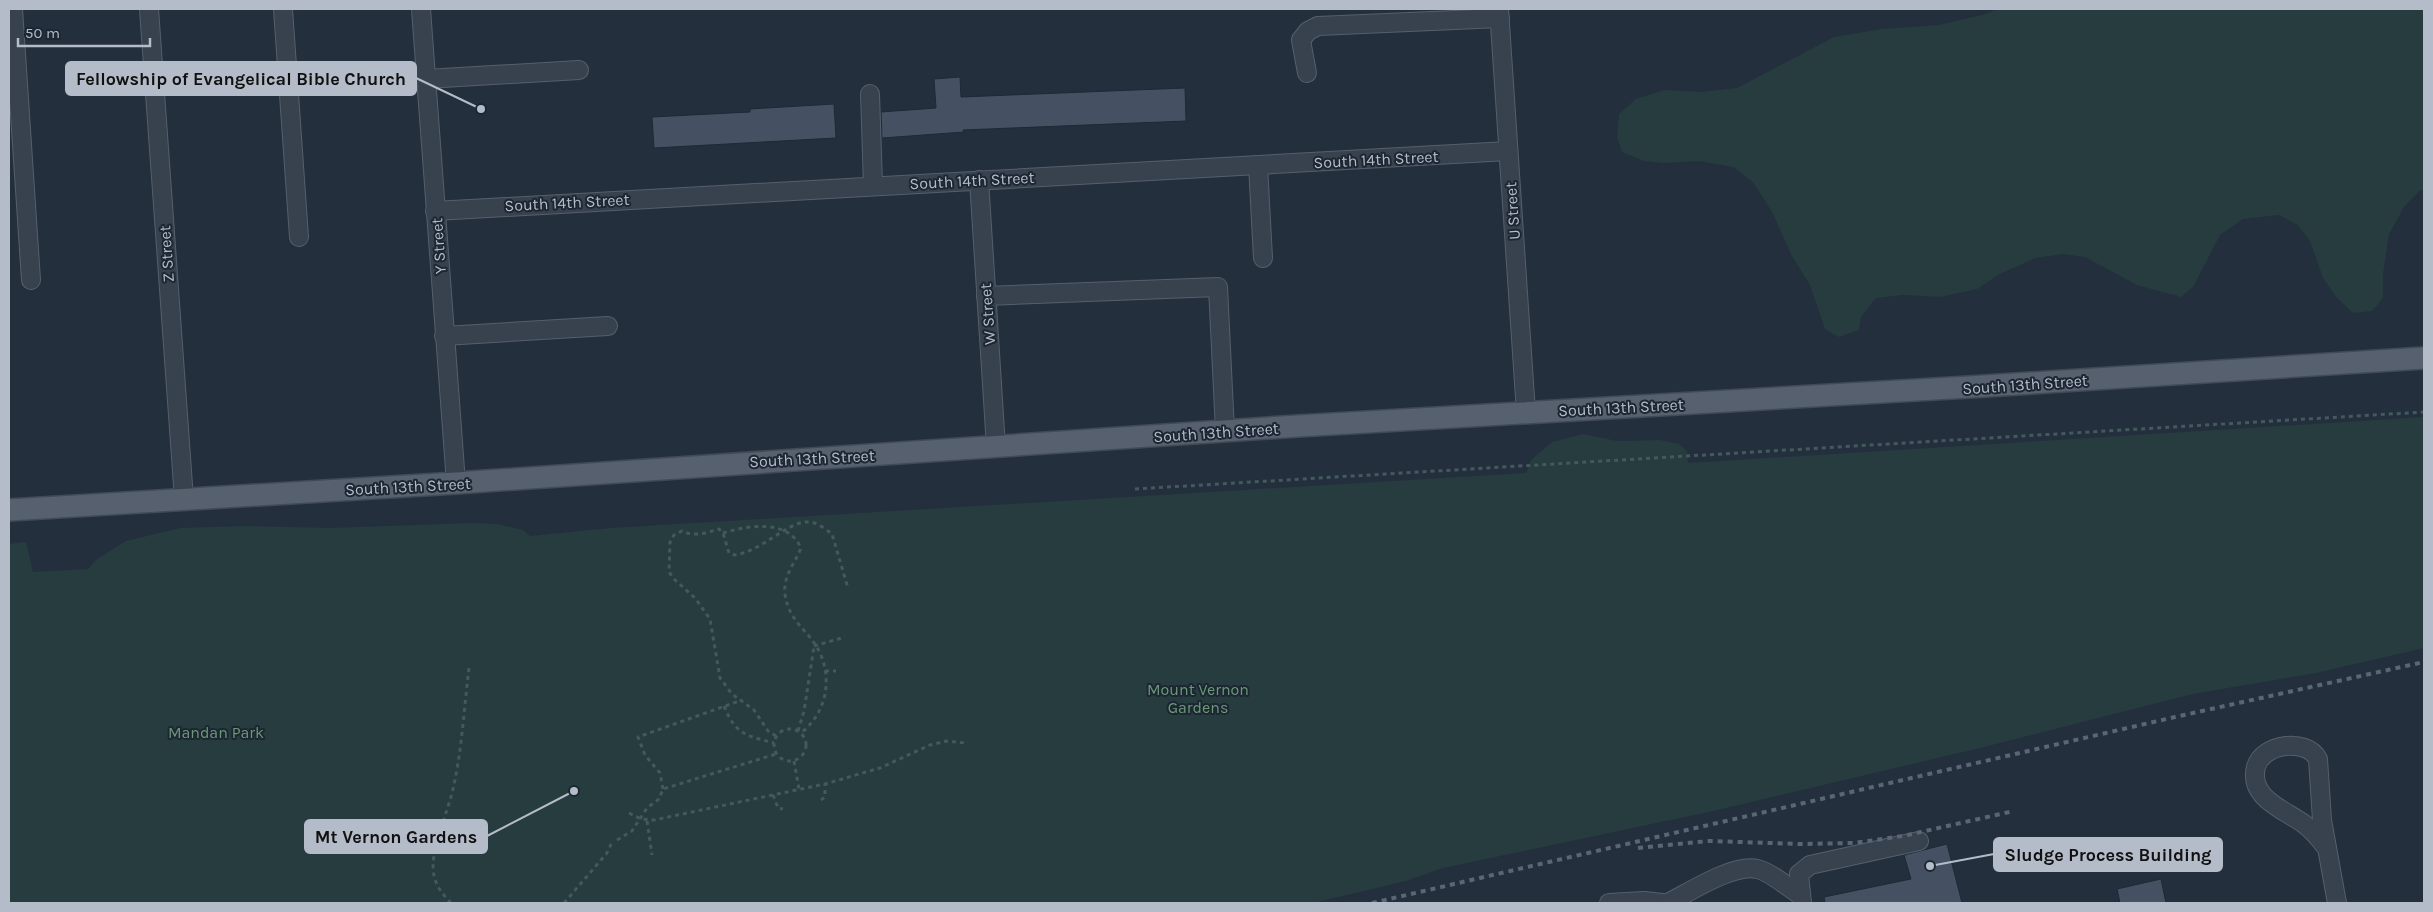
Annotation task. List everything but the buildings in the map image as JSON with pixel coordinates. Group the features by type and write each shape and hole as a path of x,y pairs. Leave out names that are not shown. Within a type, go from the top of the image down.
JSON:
{"main road":[{"name":"South 13th Street","path":"9,510 456,483 1226,431 1959,388 2424,358"}],"street":[{"path":"13,9 31,280"},
{"name":"Z Street","path":"149,9 184,499"},
{"path":"283,9 300,237"},
{"name":"Y Street","path":"421,9 456,483"},
{"path":"1307,73 1301,40 1308,31 1318,26 1499,13"},
{"name":"U Street","path":"1499,13 1526,413"},
{"path":"426,79 579,70"},
{"path":"870,94 873,186"},
{"name":"South 14th Street","path":"435,210 1508,151"},
{"path":"1258,165 1263,258"},
{"name":"W Street","path":"979,180 996,447"},
{"path":"986,296 1218,287 1226,431"},
{"path":"444,336 608,326"},
{"path":"2325,846 2305,824 2264,798 2255,781 2256,766 2267,754 2278,748 2293,745 2304,746 2314,751 2318,759 2325,846 2337,903"},
{"path":"1801,899 1799,874 1810,865 1919,841"},
{"path":"1668,903 1708,880 1732,872 1757,868 1801,899"},
{"path":"1609,903 1644,901 1662,903"}],"path":[{"path":"1135,489 2424,412"},
{"path":"776,736 768,731 754,710 732,694 720,678 710,619 695,598 669,572 670,542 674,534 682,531 689,534 700,534 719,529 723,533 729,553 735,555 759,547 785,530 807,522 818,525 832,534 848,588"},
{"path":"723,533 748,527 776,527 793,535 801,548 785,582 787,603 791,616 820,652 825,671 826,687 823,705 813,722 799,732 784,730 776,736 774,743 776,754 782,760 794,761 800,759 807,748 806,742 799,732 814,646"},
{"path":"814,646 845,637"},
{"path":"451,903 442,894 435,881 433,867 435,851 453,789 469,668"},
{"path":"825,671 836,670"},
{"path":"617,840 632,831 647,808 660,799 663,789 660,773 645,755 638,737 742,700"},
{"path":"724,706 732,724 738,731 774,743"},
{"path":"629,813 647,821 773,795 825,784 880,768 930,745 946,741 965,743"},
{"path":"663,789 776,754"},
{"path":"794,761 799,789"},
{"path":"820,800 825,797 825,784"},
{"path":"773,795 778,808 783,808"},
{"path":"647,821 652,855"},
{"path":"564,903 608,853 612,842"}],"green space":[{"path":"1998,9 2424,9 2424,191 2420,190 2404,207 2389,234 2383,274 2383,298 2372,311 2353,313 2337,298 2323,278 2310,241 2298,225 2279,215 2243,219 2220,235 2193,287 2181,297 2137,285 2085,257 2063,254 2035,258 1998,275 1977,289 1940,297 1903,295 1876,298 1861,317 1859,330 1839,337 1825,329 1810,285 1792,256 1772,212 1753,182 1733,167 1699,161 1663,163 1644,161 1622,152 1617,137 1619,114 1636,99 1664,90 1701,92 1737,88 1834,37 1882,29 1939,25 1982,15"},
{"name":"Mount Vernon Gardens","path":"2424,417 2424,648 2316,673 2193,694 1984,747 1713,811 1443,868 1406,881 1313,903 9,903 9,544 26,542 33,572 88,569 97,559 126,541 180,528 244,526 330,528 471,523 498,524 523,530 530,536 611,528 1526,473 1531,460 1552,442 1583,434 1617,441 1660,440 1679,444 1687,451 1688,463"}],"railway":[{"path":"1372,903 2175,717 2424,662"},
{"path":"1638,848 1709,841 1801,844 1854,843 1903,836 2014,811"}],"place":[{"name":"Fellowship of Evangelical Bible Church","path":"481,109"},
{"name":"Mt Vernon Gardens","path":"574,791"},
{"name":"Sludge Process Building","path":"1930,866"}],"park label":[{"name":"Mandan Park","path":"216,732"}]}
